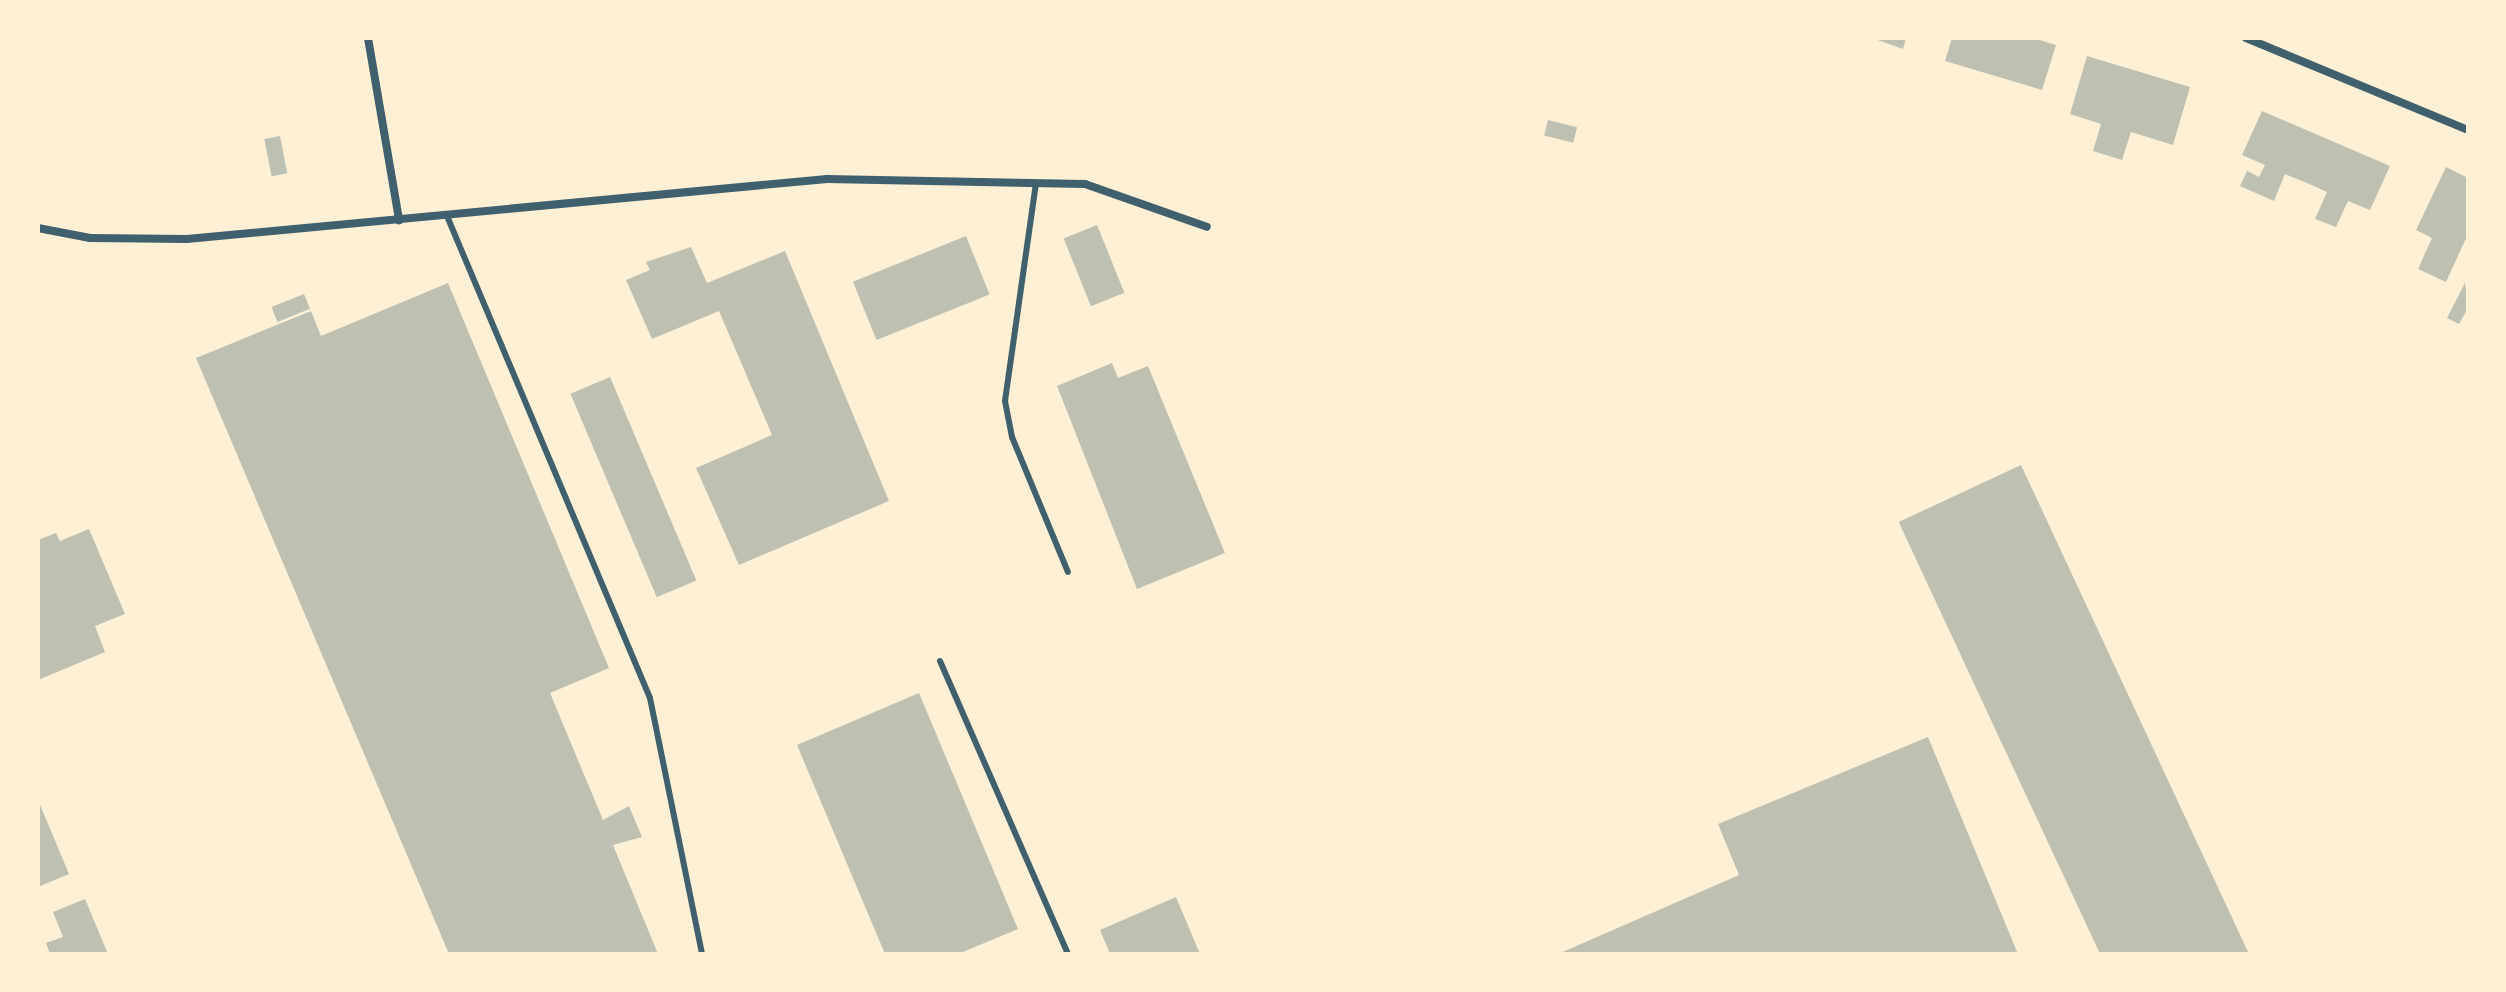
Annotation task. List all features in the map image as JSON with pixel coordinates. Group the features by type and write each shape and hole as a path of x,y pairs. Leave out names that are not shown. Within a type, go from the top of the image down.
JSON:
{"street":[{"path":"368,38 399,220"},
{"path":"2246,38 2468,130"},
{"path":"38,228 90,238 187,239 827,179 1085,184 1207,227"}],"lane":[{"path":"1036,183 1005,401 1012,437 1068,572"},
{"path":"447,216 650,698 702,954"},
{"path":"940,661 1068,954"}],"building":[{"path":"1872,38 1906,38 1903,49"},
{"path":"1952,38 2033,38 2056,45 2042,90 1945,61"},
{"path":"2087,56 2190,87 2173,145 2131,132 2122,160 2093,151 2101,124 2070,114"},
{"path":"2262,111 2390,166 2370,210 2348,201 2336,227 2315,219 2327,192 2307,183 2285,174 2274,201 2240,186 2247,171 2259,177 2265,165 2242,155"},
{"path":"1548,120 1577,127 1573,143 1544,136"},
{"path":"280,136 287,173 272,176 264,139"},
{"path":"2446,167 2468,178 2468,234 2446,282 2418,269 2432,238 2416,230"},
{"path":"1097,225 1124,293 1091,306 1064,238"},
{"path":"966,236 990,294 876,340 853,282"},
{"path":"691,247 707,283 785,251 889,501 739,565 696,468 772,435 719,311 652,339 626,280 650,270 646,262"},
{"path":"448,283 609,668 550,693 603,820 629,806 642,837 613,845 658,954 449,954 196,358 311,311 321,336"},
{"path":"2465,283 2468,308 2459,324 2447,318"},
{"path":"304,294 310,309 278,322 272,307"},
{"path":"1112,363 1118,378 1148,366 1225,553 1137,589 1057,386"},
{"path":"610,377 696,580 657,597 570,394"},
{"path":"2021,465 2249,954 2100,954 1899,522"},
{"path":"89,529 125,614 95,626 105,652 38,680 38,540 56,533 60,541"},
{"path":"919,693 1018,929 958,954 885,954 797,745"},
{"path":"1928,737 2018,954 1558,954 1739,875 1718,824"},
{"path":"38,800 69,874 38,887"},
{"path":"1176,897 1200,954 1110,954 1100,930"},
{"path":"85,899 108,954 50,954 46,943 63,937 53,912"}]}
